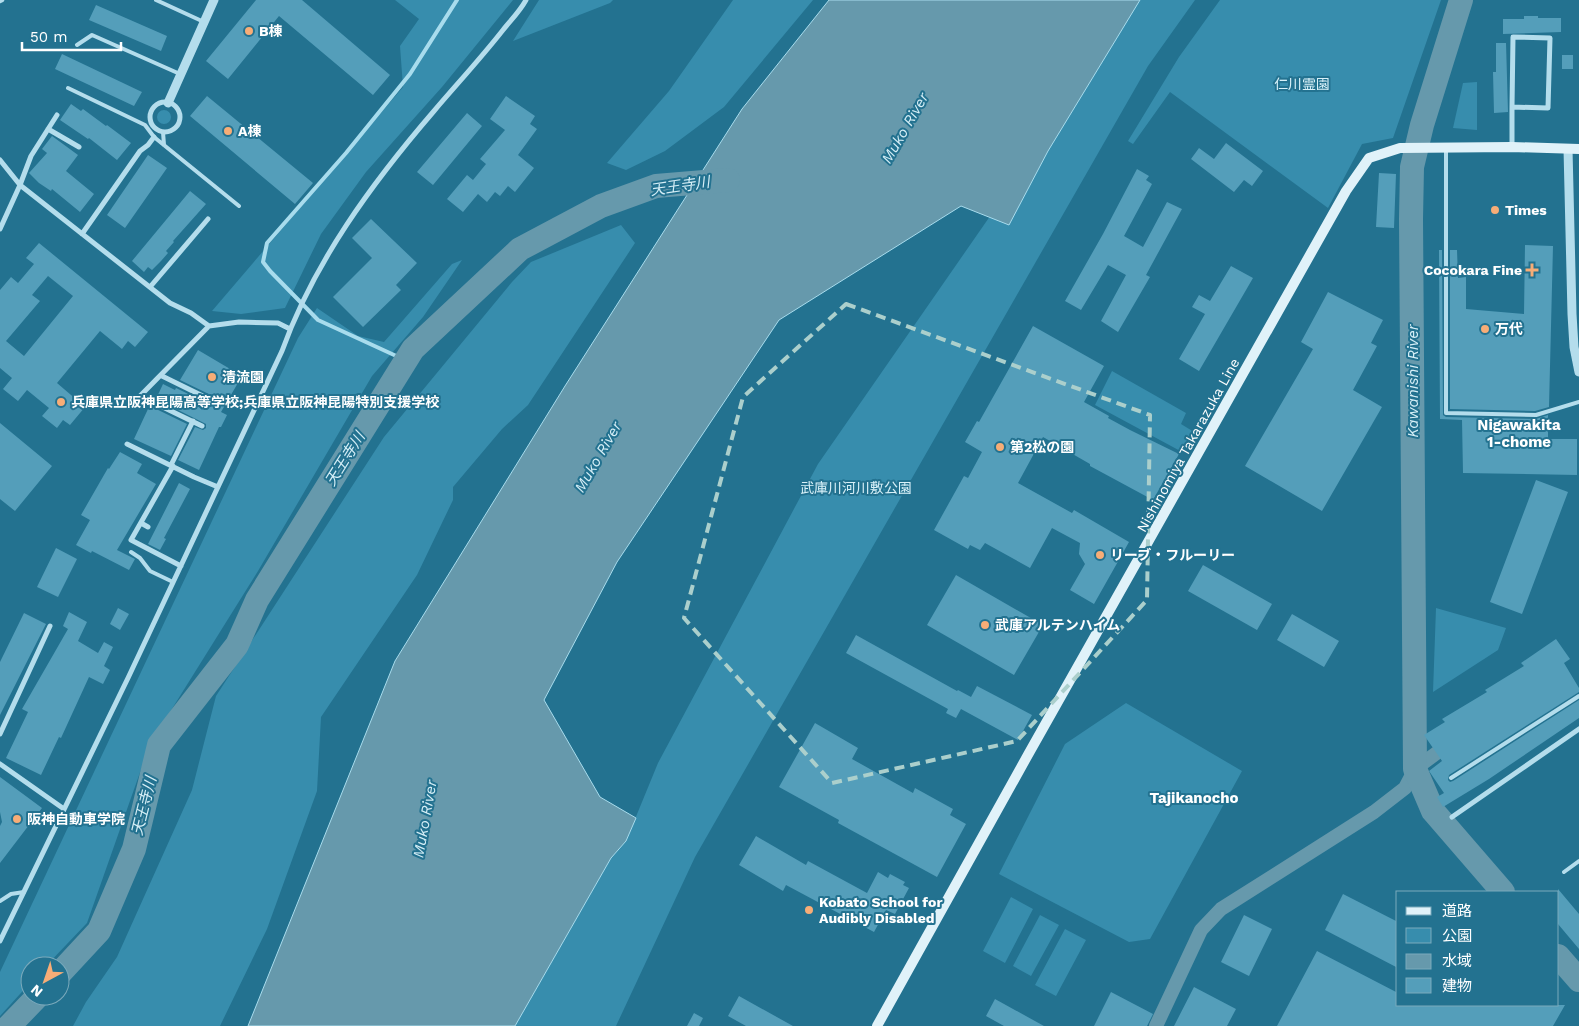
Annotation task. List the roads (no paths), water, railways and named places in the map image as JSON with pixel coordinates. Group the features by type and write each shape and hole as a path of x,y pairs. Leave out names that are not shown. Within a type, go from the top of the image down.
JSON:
{"main road":[{"name":"Nishinomiya Takarazuka Line","path":"877,1026 1029,752 1346,191 1369,158 1400,148 1512,147 1574,149"}],"street":[{"path":"168,103 214,0"},
{"path":"0,941 181,566 282,351 290,329 342,230 399,153 483,56 526,0"},
{"path":"1512,107 1548,108 1550,38 1514,37 1512,107 1512,147"},
{"path":"168,103 178,110 180,120 172,131 163,132 159,131 152,124 150,115 158,104 168,103"},
{"path":"0,229 31,156 57,115"},
{"path":"48,129 80,147"},
{"path":"82,234 140,150 148,145 154,137"},
{"path":"1574,149 1572,314 1574,347 1579,372"},
{"path":"0,160 20,185 170,303 191,313 209,326"},
{"path":"150,287 208,218"},
{"path":"202,426 140,396 162,376 209,326 239,322 278,323 290,329"},
{"path":"162,376 215,402"},
{"path":"181,566 131,540 160,489 193,422"},
{"path":"127,444 218,487"},
{"path":"160,489 168,492"},
{"path":"141,523 148,527"},
{"path":"0,734 50,626"},
{"path":"1452,817 1579,729"},
{"path":"0,764 64,810"}],"lane":[{"path":"156,0 204,22"},
{"path":"77,45 92,34 180,74"},
{"path":"68,88 145,125 164,146 239,206"},
{"path":"163,132 164,146"},
{"path":"1446,148 1446,413 1536,415 1579,402"},
{"path":"131,552 140,558 150,571 173,582"},
{"path":"1451,778 1579,696"},
{"path":"1564,872 1579,861"},
{"path":"0,900 11,894 24,892"}],"water":[{"name":"Muko River","path":"829,0 1140,0 1048,151 1009,225 961,206 779,320 617,562 544,700 600,797 636,818 626,841 611,858 515,1026 248,1026 395,661 565,386 742,109"}],"waterway":[{"path":"405,360 318,320 263,262 267,243 346,153 410,74 457,0"},
{"name":"Kawanishi River","path":"1461,0 1422,125 1412,167 1415,769 1433,811 1502,891"},
{"name":"天王寺川","path":"70,962 99,931 134,849 159,745 237,645 257,600 413,349 520,249 601,206 656,186 728,180"},
{"path":"1156,1026 1201,930 1221,909 1374,812 1405,788 1415,769 1450,743"},
{"path":"1559,957 1579,980"},
{"name":"天王寺川","path":"9,1026 28,1006"}],"place":[{"name":"B棟","path":"249,31"},
{"name":"A棟","path":"228,131"},
{"name":"Times","path":"1495,210"},
{"name":"Cocokara Fine","path":"1532,270"},
{"name":"万代","path":"1485,329"},
{"name":"清流園","path":"212,377"},
{"name":"兵庫県立阪神昆陽高等学校;兵庫県立阪神昆陽特別支援学校","path":"61,402"},
{"name":"第2松の園","path":"1000,447"},
{"name":"リーブ・フルーリー","path":"1100,555"},
{"name":"武庫アルテンハイム","path":"985,625"},
{"name":"阪神自動車学院","path":"17,819"},
{"name":"Kobato School for Audibly Disabled","path":"809,910"}],"district":[{"name":"Nigawakita 1-chome","path":"1519,434"},
{"name":"Tajikanocho","path":"1194,798"}],"park label":[{"name":"仁川霊園","path":"1302,84"},
{"name":"武庫川河川敷公園","path":"856,488"}]}
